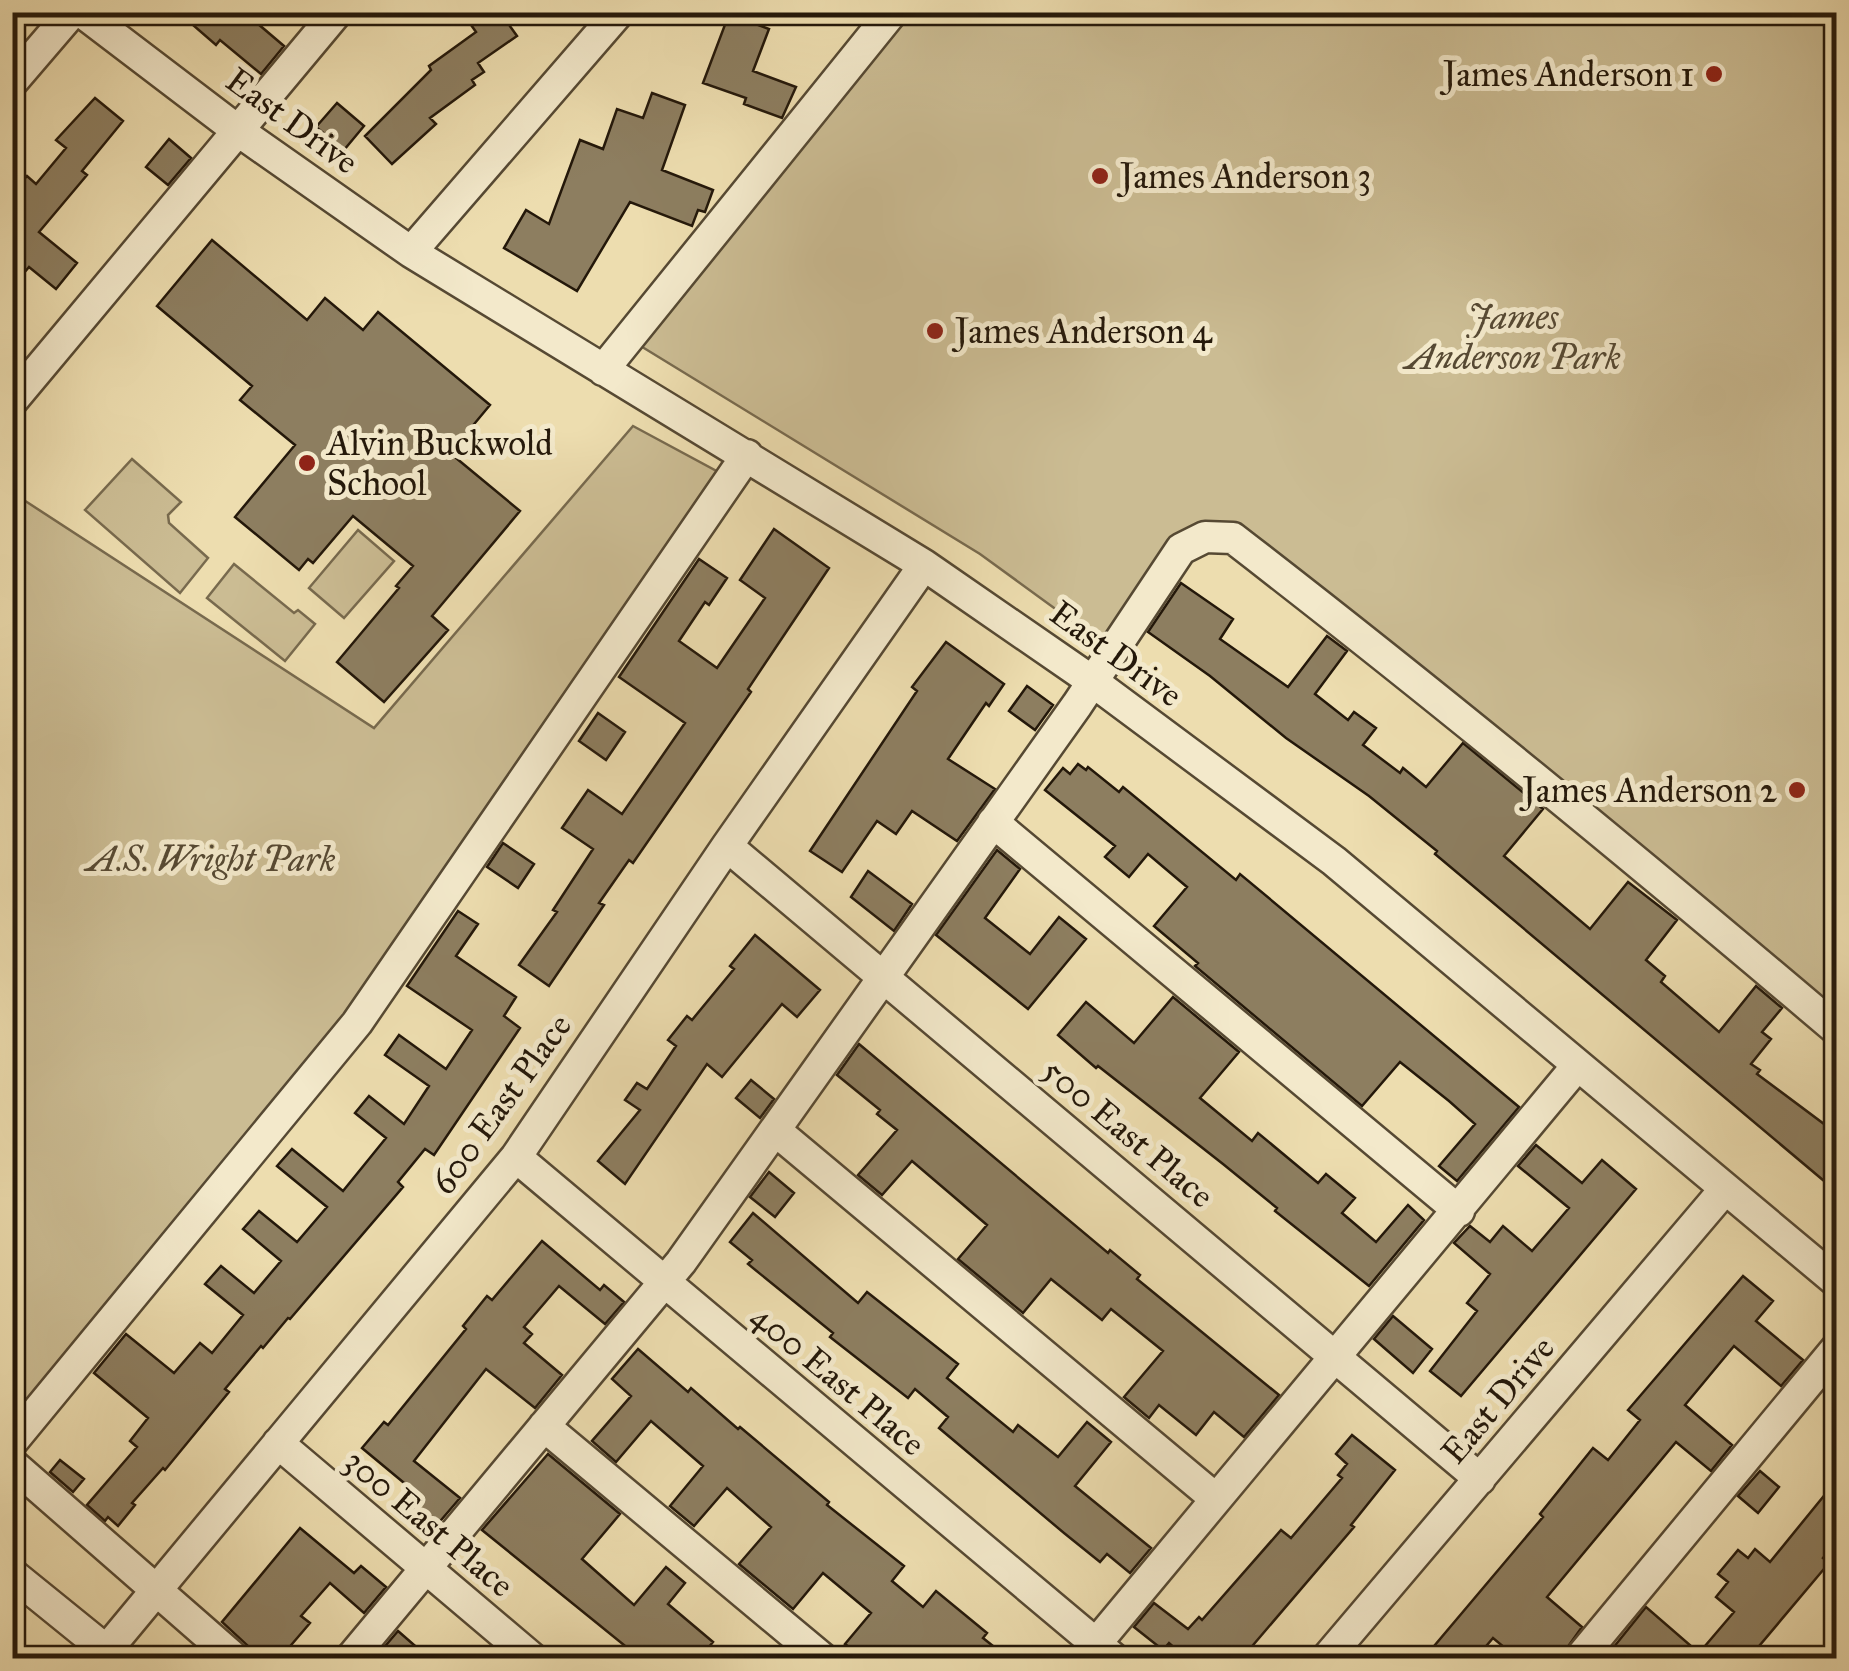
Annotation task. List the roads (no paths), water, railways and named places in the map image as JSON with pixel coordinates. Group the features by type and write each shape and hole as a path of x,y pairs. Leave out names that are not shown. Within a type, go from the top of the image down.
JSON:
{"street":[{"path":"12,82 72,12"},
{"name":"East Drive","path":"82,12 237,130 412,252 924,565 1092,682 1334,861 1836,1281"},
{"path":"12,401 337,12"},
{"path":"604,370 892,12"},
{"path":"412,252 618,14"},
{"path":"12,1442 356,1023 747,455"},
{"path":"351,1658 663,1283 884,978 1181,549 1205,537 1233,538 1418,681 1573,806 1836,1029"},
{"name":"600 East Place","path":"103,1655 516,1156 924,565"},
{"path":"993,822 1458,1211"},
{"name":"500 East Place","path":"727,846 1480,1479"},
{"path":"1098,1654 1216,1500 1576,1066"},
{"path":"776,1131 1216,1500"},
{"name":"400 East Place","path":"516,1156 1098,1654"},
{"name":"East Drive","path":"1326,1658 1726,1189"},
{"path":"1580,1658 1836,1349"},
{"path":"544,1426 822,1658"},
{"name":"300 East Place","path":"278,1443 532,1658"},
{"path":"12,1464 234,1658"},
{"path":"12,1574 103,1655"}],"place":[{"name":"James Anderson 1","path":"1714,74"},
{"name":"James Anderson 3","path":"1100,176"},
{"name":"James Anderson 4","path":"935,331"},
{"name":"Alvin Buckwold School","path":"307,463"},
{"name":"James Anderson 2","path":"1797,790"}],"park label":[{"name":"James Anderson Park","path":"1513,337"},
{"name":"A.S. Wright Park","path":"211,859"}]}
